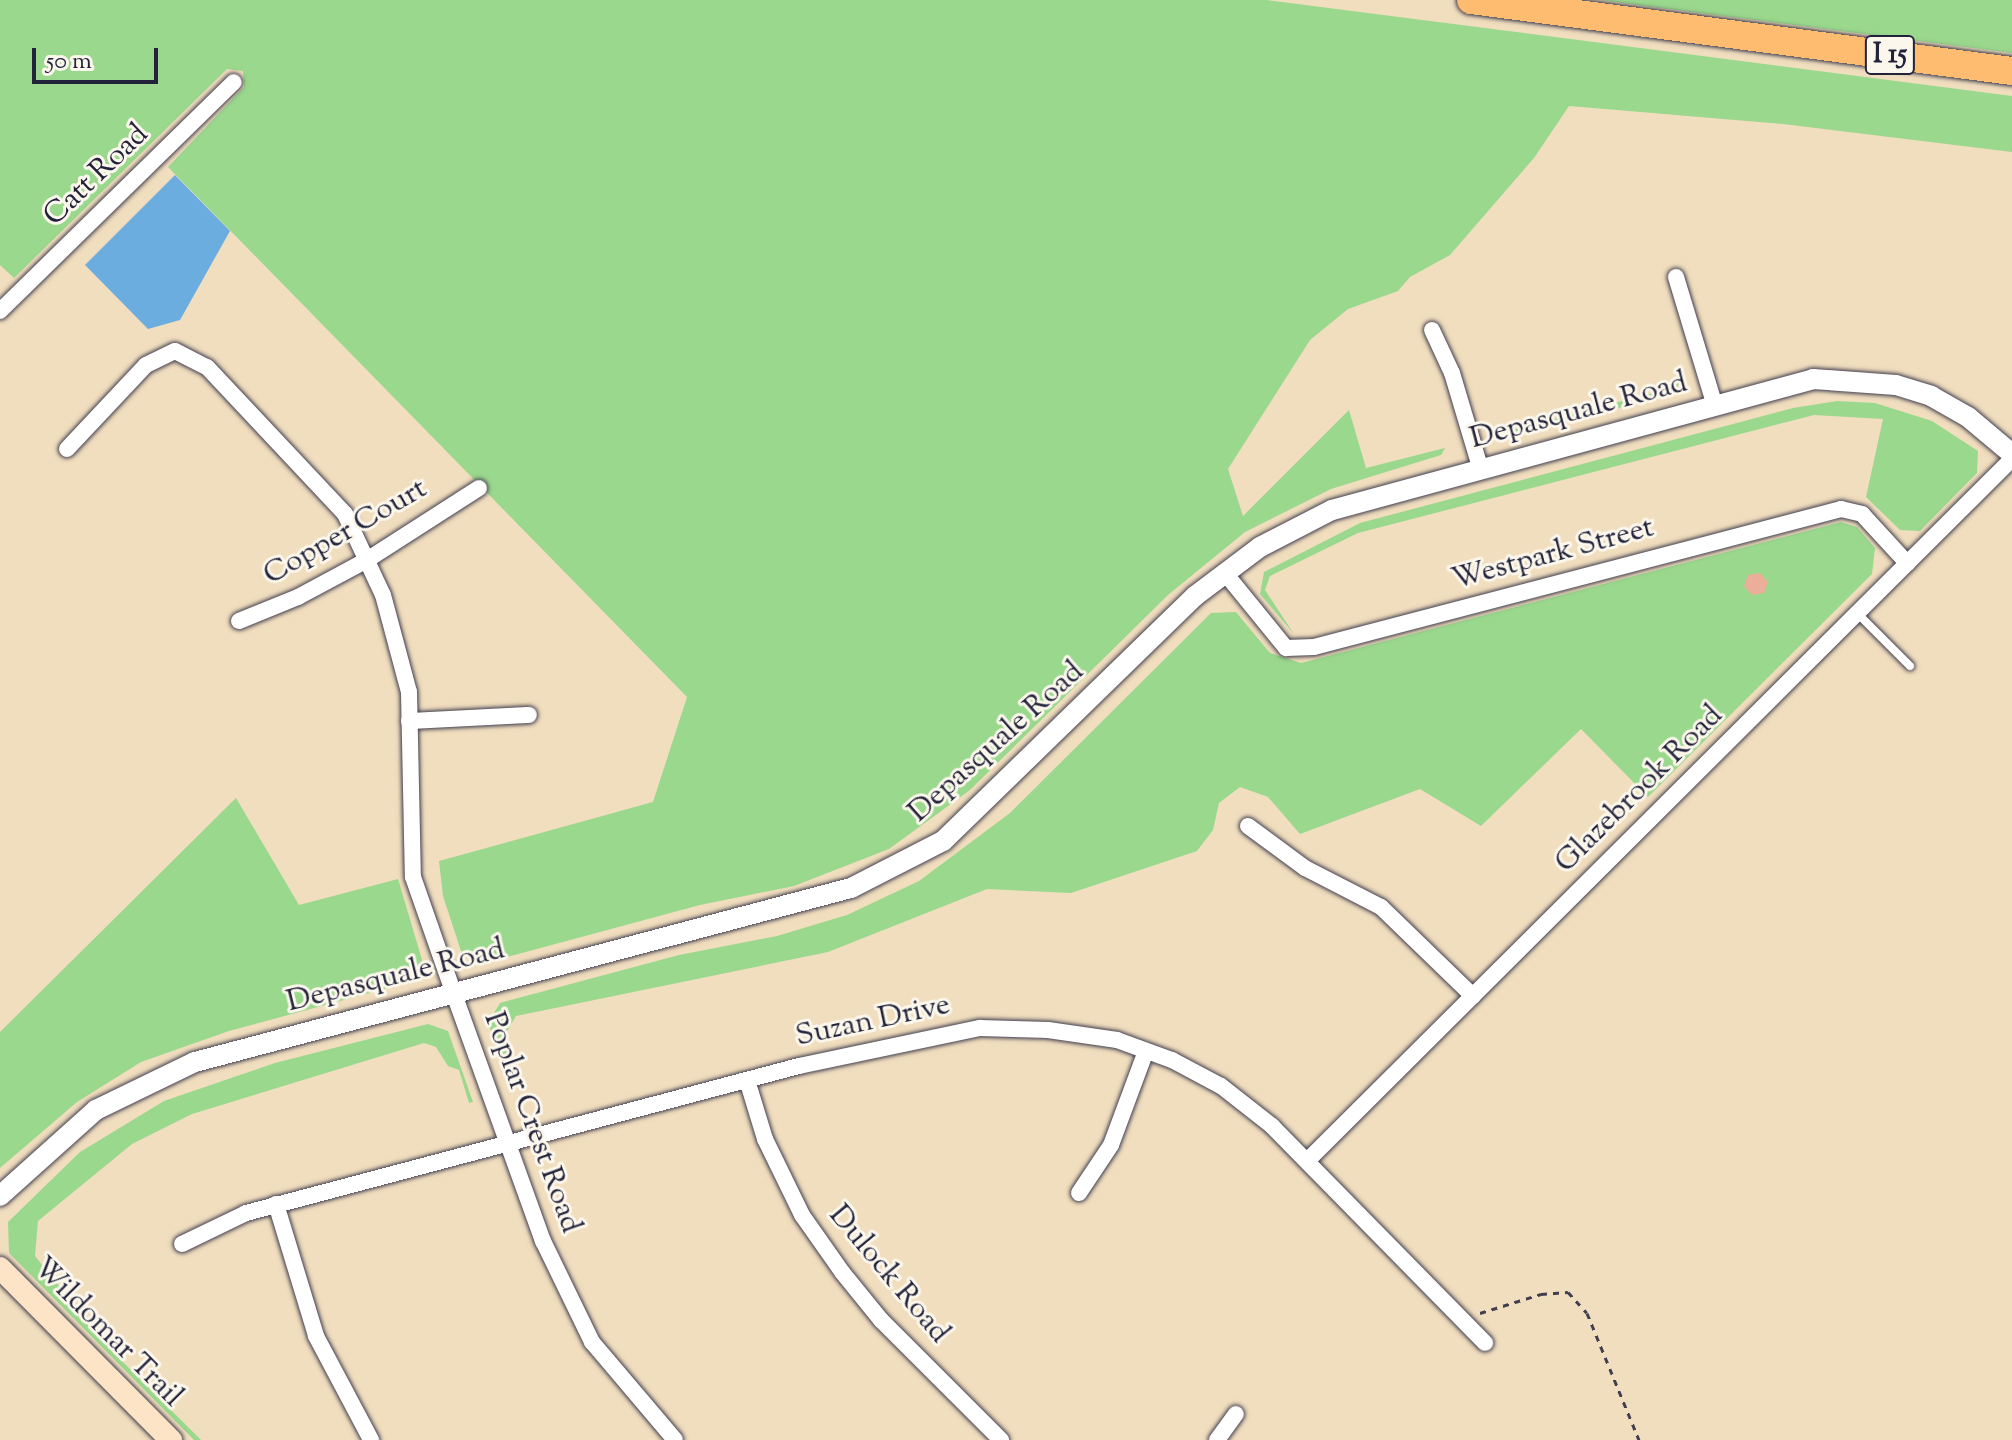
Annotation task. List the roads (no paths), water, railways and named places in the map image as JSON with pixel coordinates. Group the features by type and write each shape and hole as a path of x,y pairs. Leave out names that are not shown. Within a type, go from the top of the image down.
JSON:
{"highway":[{"name":"I 15","path":"1471,0 2012,71"}],"main road":[{"name":"Wildomar Trail","path":"0,1268 171,1440"}],"street":[{"name":"Catt Road","path":"0,311 234,82"},
{"path":"1676,277 1715,406"},
{"path":"1432,330 1452,373 1481,470"},
{"name":"Poplar Crest Road","path":"67,449 146,365 175,351 207,367 345,514 383,595 405,678 413,877 507,1143 543,1241 592,1342 675,1440"},
{"name":"Depasquale Road","path":"0,1196 96,1110 195,1062 796,906 851,888 943,841 1195,596 1260,547 1332,510 1813,379 1896,385 1968,417 2012,456"},
{"name":"Glazebrook Road","path":"1307,1161 2012,456"},
{"name":"Copper Court","path":"239,621 298,597 367,560 479,488"},
{"name":"Westpark Street","path":"1225,573 1286,648 1314,647 1841,509 1862,514 1907,563"},
{"path":"409,721 529,715"},
{"path":"1248,826 1305,868 1381,907 1473,996"},
{"name":"Suzan Drive","path":"182,1244 246,1213 276,1204 747,1080 980,1028 1048,1030 1117,1040 1221,1086 1307,1161 1485,1343"},
{"path":"1079,1193 1111,1145 1146,1051"},
{"name":"Dulock Road","path":"747,1080 765,1139 802,1215 842,1272 881,1320 1001,1440"},
{"path":"276,1204 316,1336 371,1440"},
{"path":"1217,1440 1236,1414"}],"lane":[{"path":"1857,613 1910,666"}],"water":[{"path":"175,175 230,231 180,320 148,329 85,265"}]}
